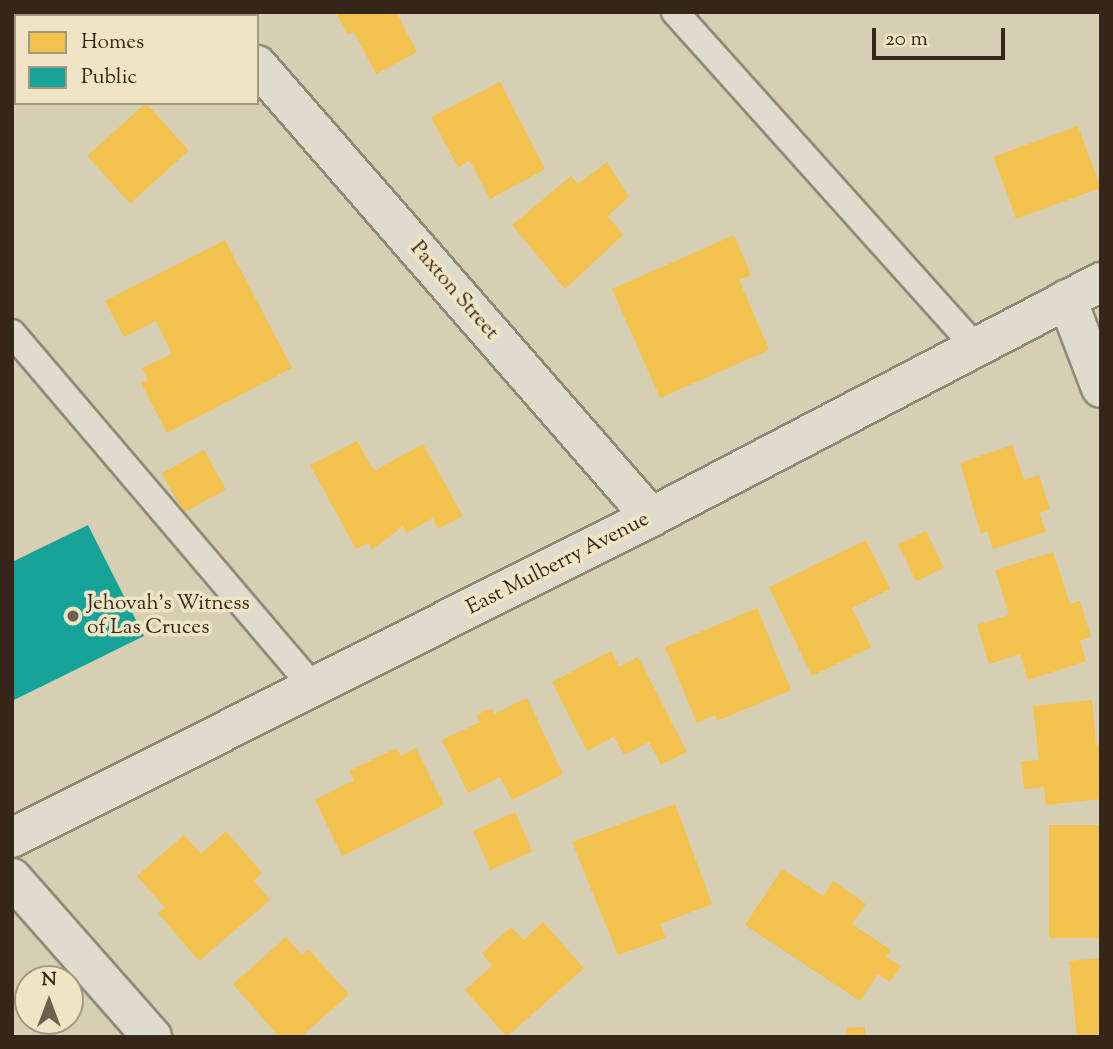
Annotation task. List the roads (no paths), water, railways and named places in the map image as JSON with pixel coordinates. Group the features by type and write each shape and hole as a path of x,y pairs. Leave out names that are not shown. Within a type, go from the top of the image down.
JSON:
{"street":[{"name":"Paxton Street","path":"259,67 651,517"},
{"name":"East Mulberry Avenue","path":"12,838 651,517 1101,282"},
{"path":"1067,299 1101,388"},
{"path":"12,878 152,1037"}],"lane":[{"path":"675,12 975,347"},
{"path":"12,333 313,687"}],"place":[{"name":"Jehovah's Witness of Las Cruces","path":"73,616"}]}
